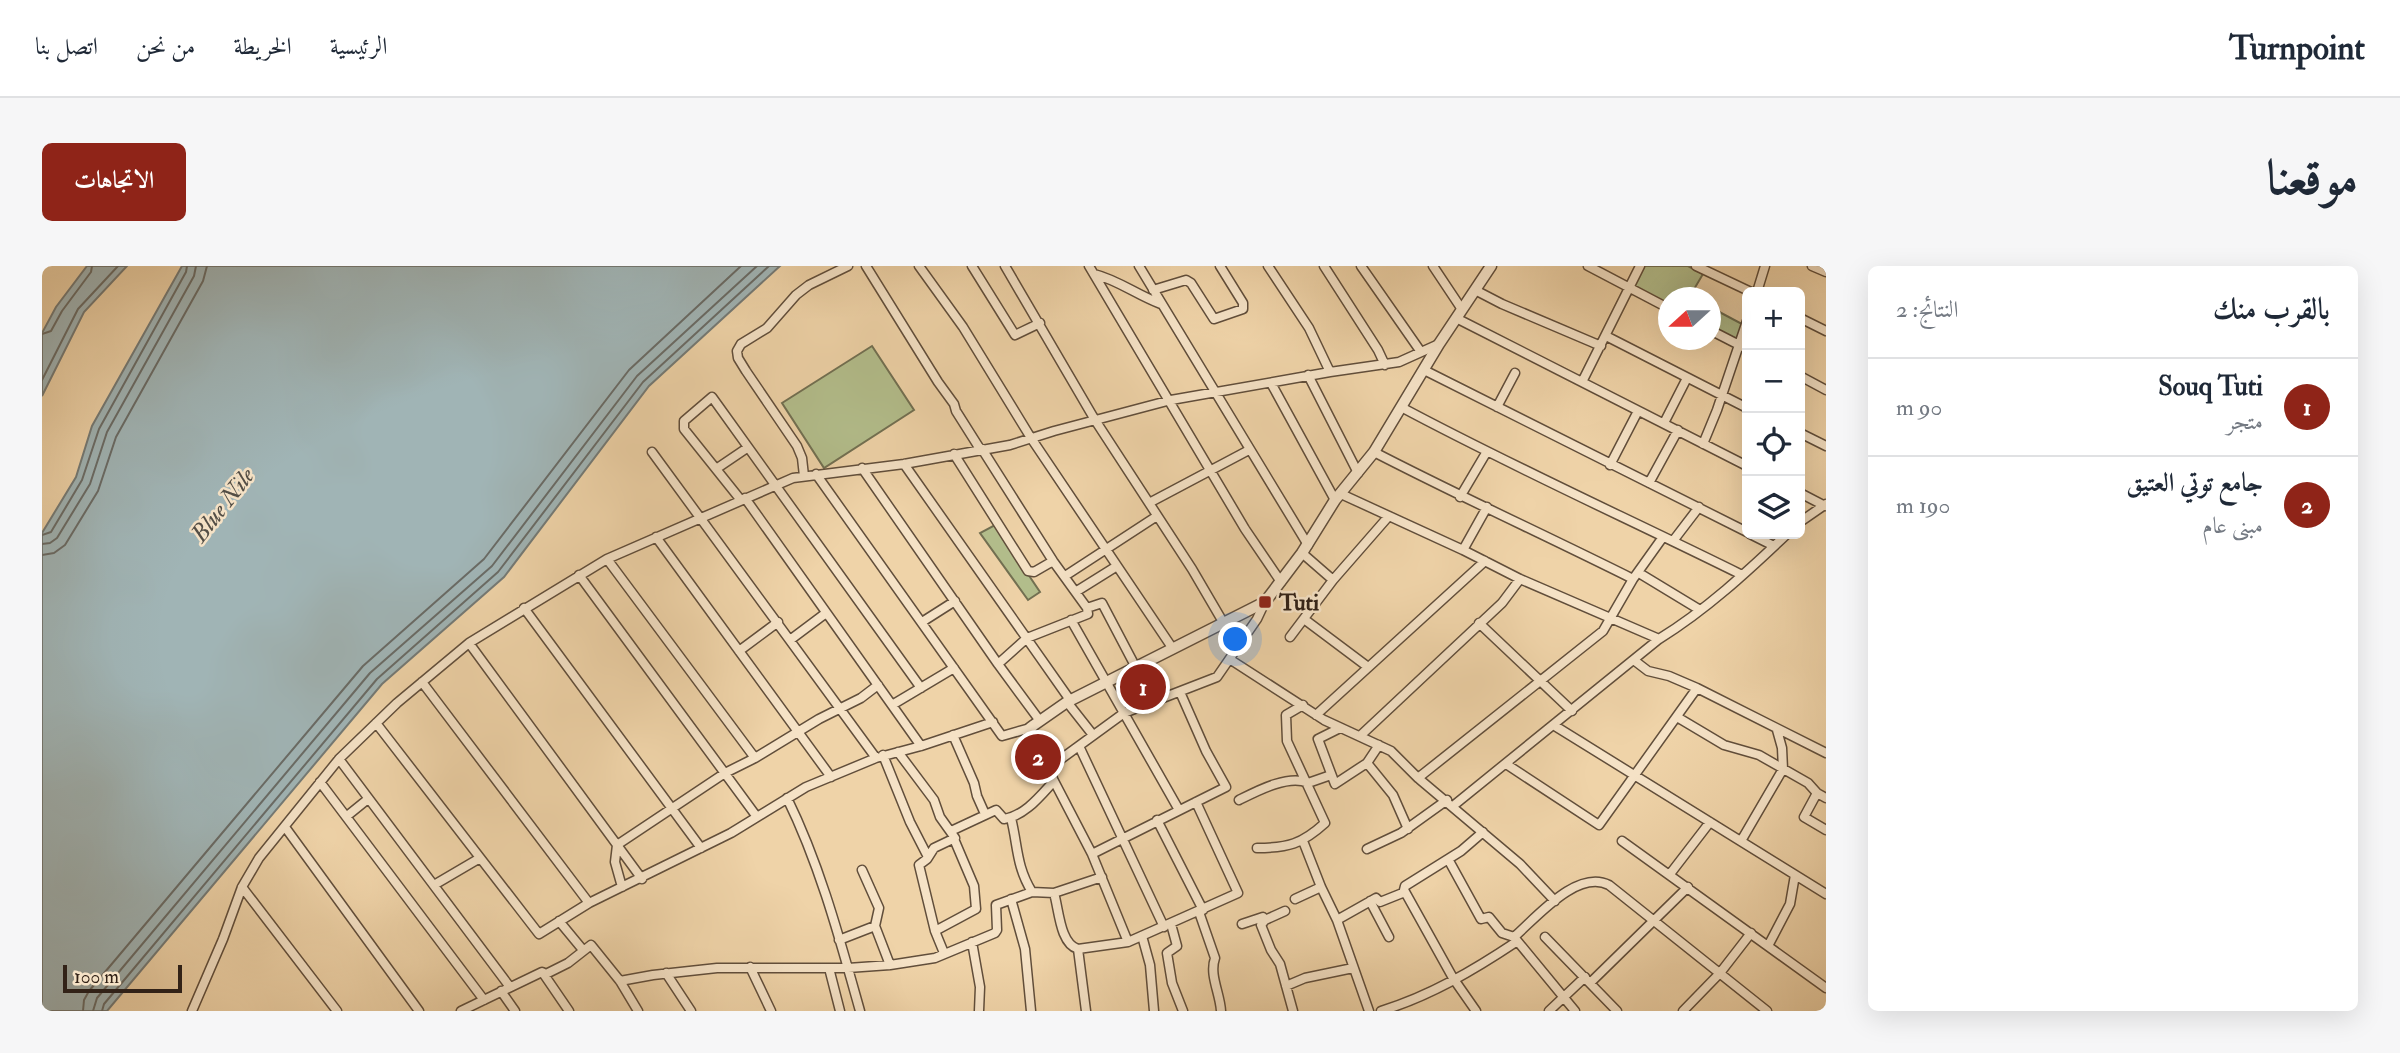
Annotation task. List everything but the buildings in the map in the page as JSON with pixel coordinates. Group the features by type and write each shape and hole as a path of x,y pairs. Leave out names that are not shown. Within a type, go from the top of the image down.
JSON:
{"street":[{"path":"804,476 802,458 797,446 741,365 737,351 741,344 775,321 808,285 848,266"},
{"path":"866,266 937,382 954,404 1053,561 1087,608 1088,614 1027,638 998,664"},
{"path":"919,266 963,327 1031,438 1173,649"},
{"path":"972,266 1016,335 1040,323"},
{"path":"1005,266 1095,420 1192,569 1223,622"},
{"path":"1139,266 1305,549 1333,580"},
{"path":"1153,290 1186,280 1191,283 1214,319 1243,309 1243,303 1220,266"},
{"path":"1268,266 1309,328 1330,372"},
{"path":"1324,266 1385,365"},
{"path":"1361,266 1421,352"},
{"path":"1433,266 1459,313 1582,382 1742,464"},
{"path":"1588,266 1658,303"},
{"path":"1582,382 1640,266"},
{"path":"1696,266 1742,288"},
{"path":"1759,287 1765,266"},
{"path":"1812,266 1826,272"},
{"path":"1128,942 1092,854 1050,767 1124,713 1217,677 1231,660 1257,620 1265,602 1305,549 1338,497 1374,452 1487,268"},
{"path":"1092,270 1161,304"},
{"path":"1092,270 1245,529 1281,582"},
{"path":"1475,290 1601,346"},
{"path":"1805,320 1826,331"},
{"path":"1606,336 1742,406"},
{"path":"1721,336 1742,346"},
{"path":"192,1011 242,887 258,858 339,760 376,723 470,643 607,559 742,498 804,476 904,464 1010,445 1171,400 1308,375 1399,362 1438,344"},
{"path":"1703,444 1742,349"},
{"path":"1424,370 1742,530"},
{"path":"1497,407 1515,373"},
{"path":"1308,375 1358,473"},
{"path":"1664,423 1687,377"},
{"path":"1805,379 1826,390"},
{"path":"1271,383 1338,497 1659,639"},
{"path":"921,688 712,397 684,421 684,429 742,498 921,746"},
{"path":"1401,407 1486,453 1554,483 1742,576"},
{"path":"1610,465 1638,411"},
{"path":"1649,483 1678,430"},
{"path":"1805,436 1826,446"},
{"path":"716,469 747,449"},
{"path":"1149,503 1249,450"},
{"path":"652,452 790,640 880,756 928,857"},
{"path":"1374,452 1460,497 1636,576 1700,610"},
{"path":"1460,497 1486,453"},
{"path":"954,454 1028,571 1034,572 1053,561"},
{"path":"904,464 1093,735"},
{"path":"862,468 998,664 1041,721"},
{"path":"816,474 1002,736 1030,728 1068,701 1265,602"},
{"path":"1805,495 1826,505"},
{"path":"1805,519 1826,505"},
{"path":"1463,550 1486,507"},
{"path":"1673,541 1699,507"},
{"path":"1065,576 1157,516"},
{"path":"1290,637 1333,580 1388,517"},
{"path":"656,537 831,777"},
{"path":"1418,778 1603,631 1663,537"},
{"path":"1760,539 1774,546"},
{"path":"1367,849 1408,829 1506,764 1659,639 1742,576 1782,539"},
{"path":"607,559 755,758"},
{"path":"1317,715 1485,561"},
{"path":"1077,591 1117,566"},
{"path":"579,575 757,817"},
{"path":"1360,736 1502,603 1520,579"},
{"path":"922,622 955,601"},
{"path":"1087,608 1102,603 1154,702"},
{"path":"524,608 701,848"},
{"path":"790,640 826,613"},
{"path":"1304,619 1368,667"},
{"path":"1070,620 1179,810"},
{"path":"739,651 778,622"},
{"path":"1479,623 1572,711"},
{"path":"470,643 642,879"},
{"path":"1231,660 1317,715 1391,751 1418,778 1520,864 1555,901"},
{"path":"1635,661 1648,671 1697,688 1826,753"},
{"path":"892,705 954,668"},
{"path":"422,682 589,904"},
{"path":"622,887 615,862 617,845 725,773 878,685"},
{"path":"1506,764 1599,825 1697,688"},
{"path":"1092,854 1226,786 1206,751 1180,692"},
{"path":"1257,848 1284,847 1303,841 1325,823 1289,745 1286,715 1303,705"},
{"path":"1677,717 1724,745 1759,755 1808,783 1826,798"},
{"path":"376,723 537,933 542,933 589,904 642,879 831,777 880,756 921,746 993,722"},
{"path":"1555,726 1826,894"},
{"path":"1030,728 1032,735 1055,763"},
{"path":"1340,728 1318,739 1337,784 1367,764 1379,745"},
{"path":"1741,841 1783,769 1782,748 1777,730"},
{"path":"953,735 985,814"},
{"path":"1079,746 1122,839 1177,946 1167,953 1172,983 1182,1011"},
{"path":"898,752 934,800 974,886 976,909 935,931"},
{"path":"339,760 434,886 506,989 515,1011"},
{"path":"1367,764 1393,795 1408,829"},
{"path":"1239,800 1275,784 1301,780 1308,783 1331,775"},
{"path":"944,953 935,931 919,864 934,848 985,814 996,810 1004,819 1011,818 1035,802 1054,780"},
{"path":"320,782 484,1000"},
{"path":"1817,793 1804,817 1826,830"},
{"path":"788,798 802,827 860,1011"},
{"path":"347,816 368,799"},
{"path":"1054,893 1066,939 1072,947 1079,949 1128,942 1238,893 1196,802"},
{"path":"1011,818 1018,847 1017,862 1032,892"},
{"path":"1157,820 1201,911 1216,958 1213,961 1214,979 1222,1011"},
{"path":"1670,874 1710,822"},
{"path":"285,827 419,1011"},
{"path":"1476,1011 1453,978 1405,892 1405,886 1461,851 1483,832"},
{"path":"1303,841 1337,920 1369,1011"},
{"path":"1622,841 1825,984"},
{"path":"434,886 480,858"},
{"path":"1448,859 1481,919 1489,917 1502,933 1515,939 1575,1011"},
{"path":"862,870 879,908 875,926 890,965"},
{"path":"1768,946 1790,904 1795,875"},
{"path":"620,981 717,968 848,968 936,958 997,931 996,905 1032,892 1054,893 1102,877"},
{"path":"1381,1011 1427,994 1486,962 1555,901 1579,884 1590,880 1600,881 1655,920 1767,1011"},
{"path":"242,887 337,1011"},
{"path":"1295,899 1321,887"},
{"path":"1549,1011 1588,980 1688,887"},
{"path":"1337,920 1377,898 1380,902 1405,892"},
{"path":"1011,899 1025,949 1031,1011"},
{"path":"1370,901 1389,937"},
{"path":"1285,911 1265,920 1261,925 1280,964 1293,1011"},
{"path":"1242,924 1264,917 1265,920"},
{"path":"559,921 583,950"},
{"path":"839,940 875,926"},
{"path":"1683,1011 1720,973 1751,933"},
{"path":"1142,936 1150,965 1154,1011"},
{"path":"1545,937 1617,1011"},
{"path":"972,942 980,988 979,1011"},
{"path":"461,1011 542,972 546,974 568,963 593,945 638,1011"},
{"path":"1079,949 1086,1011"},
{"path":"750,967 771,1011"},
{"path":"829,968 840,1011"},
{"path":"1286,986 1305,978 1353,968"},
{"path":"542,972 569,1011"},
{"path":"666,973 691,1011"}],"green space":[{"path":"1643,266 1688,266 1703,274 1695,287 1658,287 1658,301 1632,288"},
{"path":"1721,313 1742,324 1736,340 1721,332"},
{"path":"872,346 914,410 824,468 782,403"},
{"path":"995,525 1040,592 1028,600 980,533"}],"water":[{"path":"87,266 127,266 84,312 42,396 42,333 56,307"},
{"name":"Blue Nile","path":"182,266 780,266 649,386 504,577 382,684 107,1011 42,1011 42,533 76,477 92,426"}],"place":[{"name":"Tuti","path":"1265,602"},
{"name":"Souq Tuti","path":"1143,687"},
{"name":"جامع توتي العتيق","path":"1038,757"}]}
